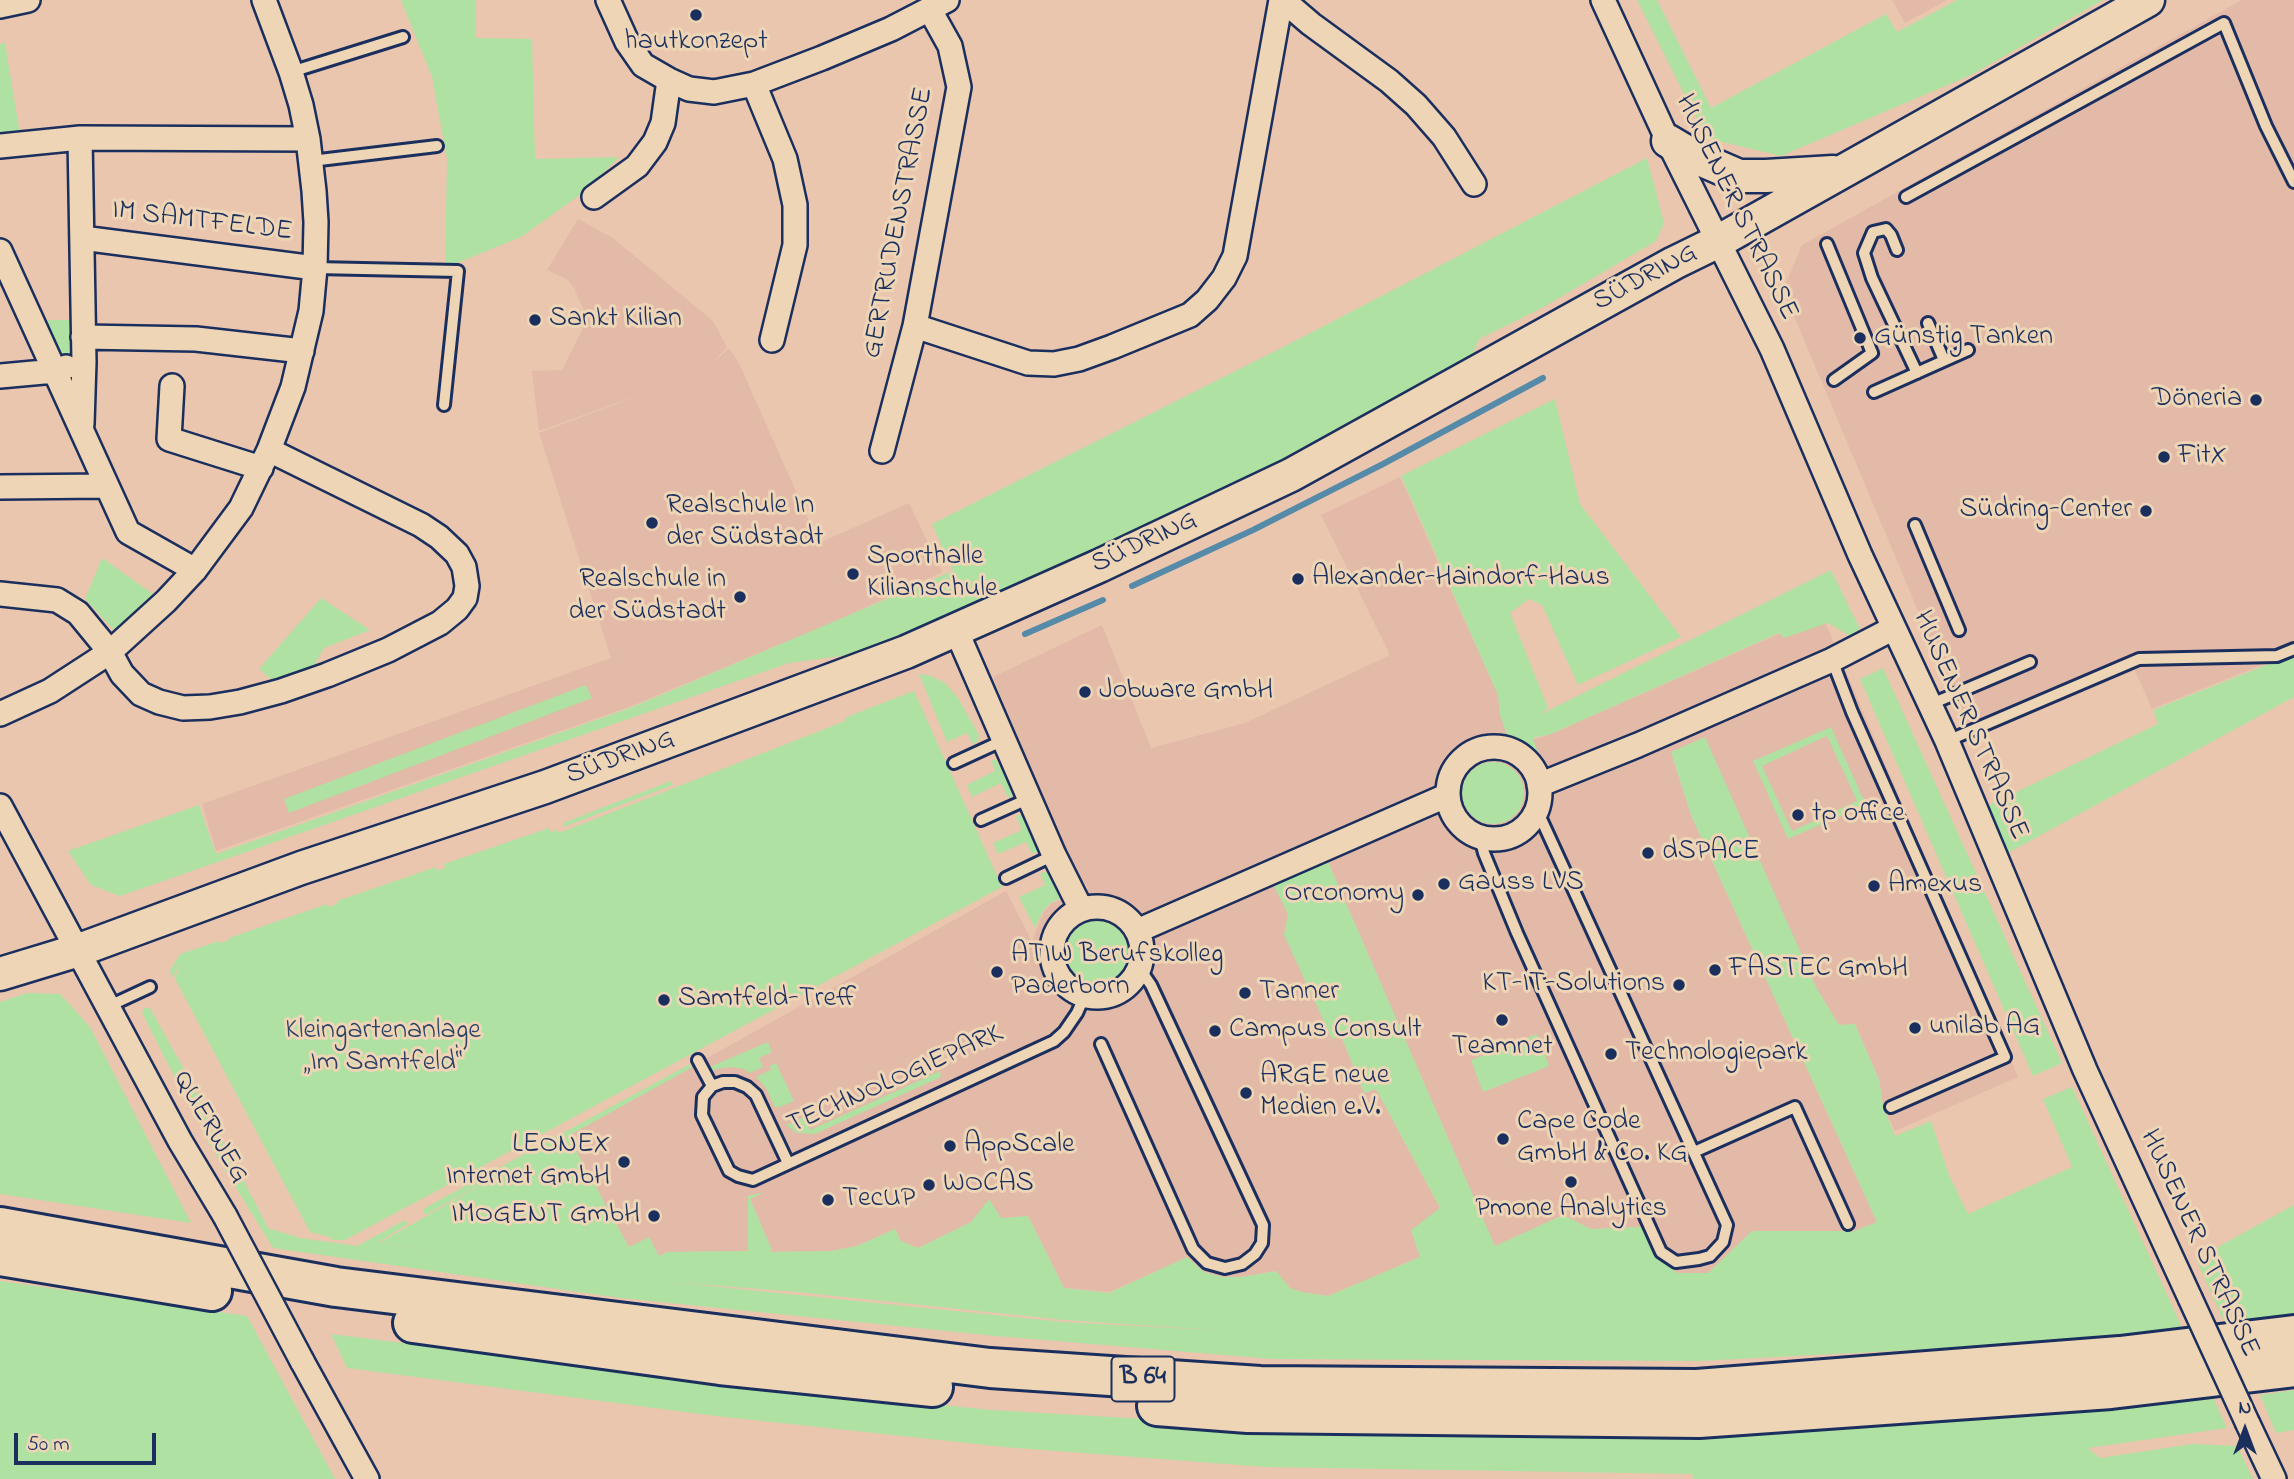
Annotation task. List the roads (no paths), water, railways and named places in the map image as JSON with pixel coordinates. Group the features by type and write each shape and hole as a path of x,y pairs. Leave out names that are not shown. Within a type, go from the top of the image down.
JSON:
{"highway":[{"name":"B 64","path":"0,1227 363,1290 990,1368 1260,1386 1697,1389 2120,1356 2294,1335"},
{"name":"B 64","path":"0,1256 334,1312 720,1365 991,1394 1248,1413 1699,1418 2111,1389 2294,1367"}],"main road":[{"name":"SÜDRING","path":"0,975 79,950 301,868 545,787 956,631 1291,475 1674,263 1719,241 2148,0"},
{"path":"1668,141 1695,157 1739,176 1841,171"}],"street":[{"path":"0,6 28,0"},
{"name":"IM SAMTFELDE","path":"0,715 50,691 110,652 166,601 194,570 241,508 265,459 293,387 311,311 316,222 309,150 291,72 264,0"},
{"path":"608,0 627,42 643,65 689,89 713,92 754,84 891,29 938,5"},
{"path":"915,327 1028,363 1054,364 1079,359 1190,315 1207,300 1224,278 1235,256 1282,0 1389,81 1416,105 1444,137 1474,184"},
{"name":"HUSENER STRASSE","path":"1602,0 1668,141 1772,349 1894,628 1947,741 2085,1070 2274,1479"},
{"name":"GERTRUDENSTRASSE","path":"882,451 915,327 958,88 938,5"},
{"path":"594,197 638,166 655,142 663,123 669,80"},
{"path":"754,84 785,159 795,205 795,245 772,340"},
{"path":"0,146 80,138 309,150"},
{"name":"IM SAMTFELDE","path":"80,138 84,362 82,431"},
{"name":"IM SAMTFELDE","path":"82,238 315,268"},
{"path":"1,257 128,532 194,570"},
{"path":"83,337 197,339 302,351"},
{"path":"0,376 55,371 84,362"},
{"path":"0,594 57,600 78,613 110,652 122,674 141,694 183,708 211,707 281,691 388,650 440,623 457,609 465,598 467,586 464,567 457,554 439,537 421,525 265,459 170,439 172,386"},
{"path":"0,486 106,486"},
{"path":"1539,785 1832,660 1894,628"},
{"path":"956,631 1054,855 1081,909"},
{"path":"1505,748 1527,761 1539,785 1537,810 1518,832 1496,839 1480,837 1462,827 1451,811 1448,795 1450,777 1461,760 1480,749 1505,748"},
{"path":"1137,931 1448,795"},
{"name":"QUERWEG","path":"0,806 107,1007 225,1216 367,1479"},
{"path":"1104,907 1115,910 1125,916 1137,931 1143,957 1140,969 1125,988 1115,994 1104,997 1085,995 1070,988 1055,970 1052,958 1055,934 1061,924 1081,909 1104,907"}],"lane":[{"path":"1906,197 2224,23 2266,126 2294,182"},
{"path":"291,72 403,37"},
{"path":"309,150 437,146"},
{"path":"1898,250 1886,229 1873,232 1864,253 1872,278 1917,373"},
{"path":"1826,244 1872,353 1834,380"},
{"path":"315,268 458,271 444,405"},
{"path":"1928,323 1944,360"},
{"path":"1874,392 1968,350"},
{"path":"1915,525 1959,630"},
{"path":"1947,741 2139,659 2277,656 2294,649"},
{"path":"1832,660 1852,712 2005,1057 1891,1107"},
{"path":"1929,705 2030,662"},
{"path":"954,763 1004,740"},
{"path":"981,820 1030,798"},
{"path":"1480,837 1517,933 1661,1252 1676,1262 1710,1256 1723,1242 1727,1225 1537,810"},
{"path":"1006,878 1054,855"},
{"path":"1101,1044 1193,1249 1207,1263 1225,1268 1242,1264 1255,1254 1262,1243 1263,1225 1151,985 1140,969"},
{"path":"107,1007 150,987"},
{"name":"TECHNOLOGIEPARK","path":"788,1163 756,1096 747,1087 735,1082 712,1086 703,1097 702,1115 729,1171 753,1180 1054,1041 1077,1013 1085,995"},
{"path":"698,1060 712,1086"},
{"path":"1694,1152 1796,1107 1848,1224"}],"waterway":[{"path":"1132,586 1253,530 1543,378"},
{"path":"1025,634 1103,600"}],"place":[{"name":"hautkonzept","path":"696,15"},
{"name":"Sankt Kilian","path":"535,320"},
{"name":"Günstig Tanken","path":"1860,338"},
{"name":"Döneria","path":"2256,400"},
{"name":"FitX","path":"2164,457"},
{"name":"Südring-Center","path":"2146,511"},
{"name":"Realschule In der Südstadt","path":"652,523"},
{"name":"Sporthalle Kilianschule","path":"853,574"},
{"name":"Alexander-Haindorf-Haus","path":"1298,579"},
{"name":"Realschule in der Südstadt","path":"740,597"},
{"name":"Jobware GmbH","path":"1085,692"},
{"name":"tp office","path":"1798,815"},
{"name":"dSPACE","path":"1648,853"},
{"name":"Gauss LVS","path":"1444,884"},
{"name":"Amexus","path":"1874,886"},
{"name":"Orconomy","path":"1418,895"},
{"name":"FASTEC GmbH","path":"1715,970"},
{"name":"ATIW Berufskolleg Paderborn","path":"997,972"},
{"name":"KT-IT-Solutions","path":"1679,985"},
{"name":"Tanner","path":"1245,993"},
{"name":"Samtfeld-Treff","path":"664,1000"},
{"name":"Teamnet","path":"1502,1020"},
{"name":"unilab AG","path":"1915,1028"},
{"name":"Campus Consult","path":"1215,1031"},
{"name":"Technologiepark","path":"1611,1054"},
{"name":"ARGE neue Medien e.V.","path":"1246,1093"},
{"name":"Cape Code GmbH & Co. KG","path":"1503,1139"},
{"name":"AppScale","path":"950,1146"},
{"name":"LEONEX Internet GmbH","path":"624,1162"},
{"name":"Pmone Analytics","path":"1571,1182"},
{"name":"WOCAS","path":"929,1185"},
{"name":"TecUP","path":"828,1200"},
{"name":"IMOGENT GmbH","path":"654,1216"}],"park label":[{"name":"Kleingartenanlage „Im Samtfeld“","path":"383,1048"}]}
